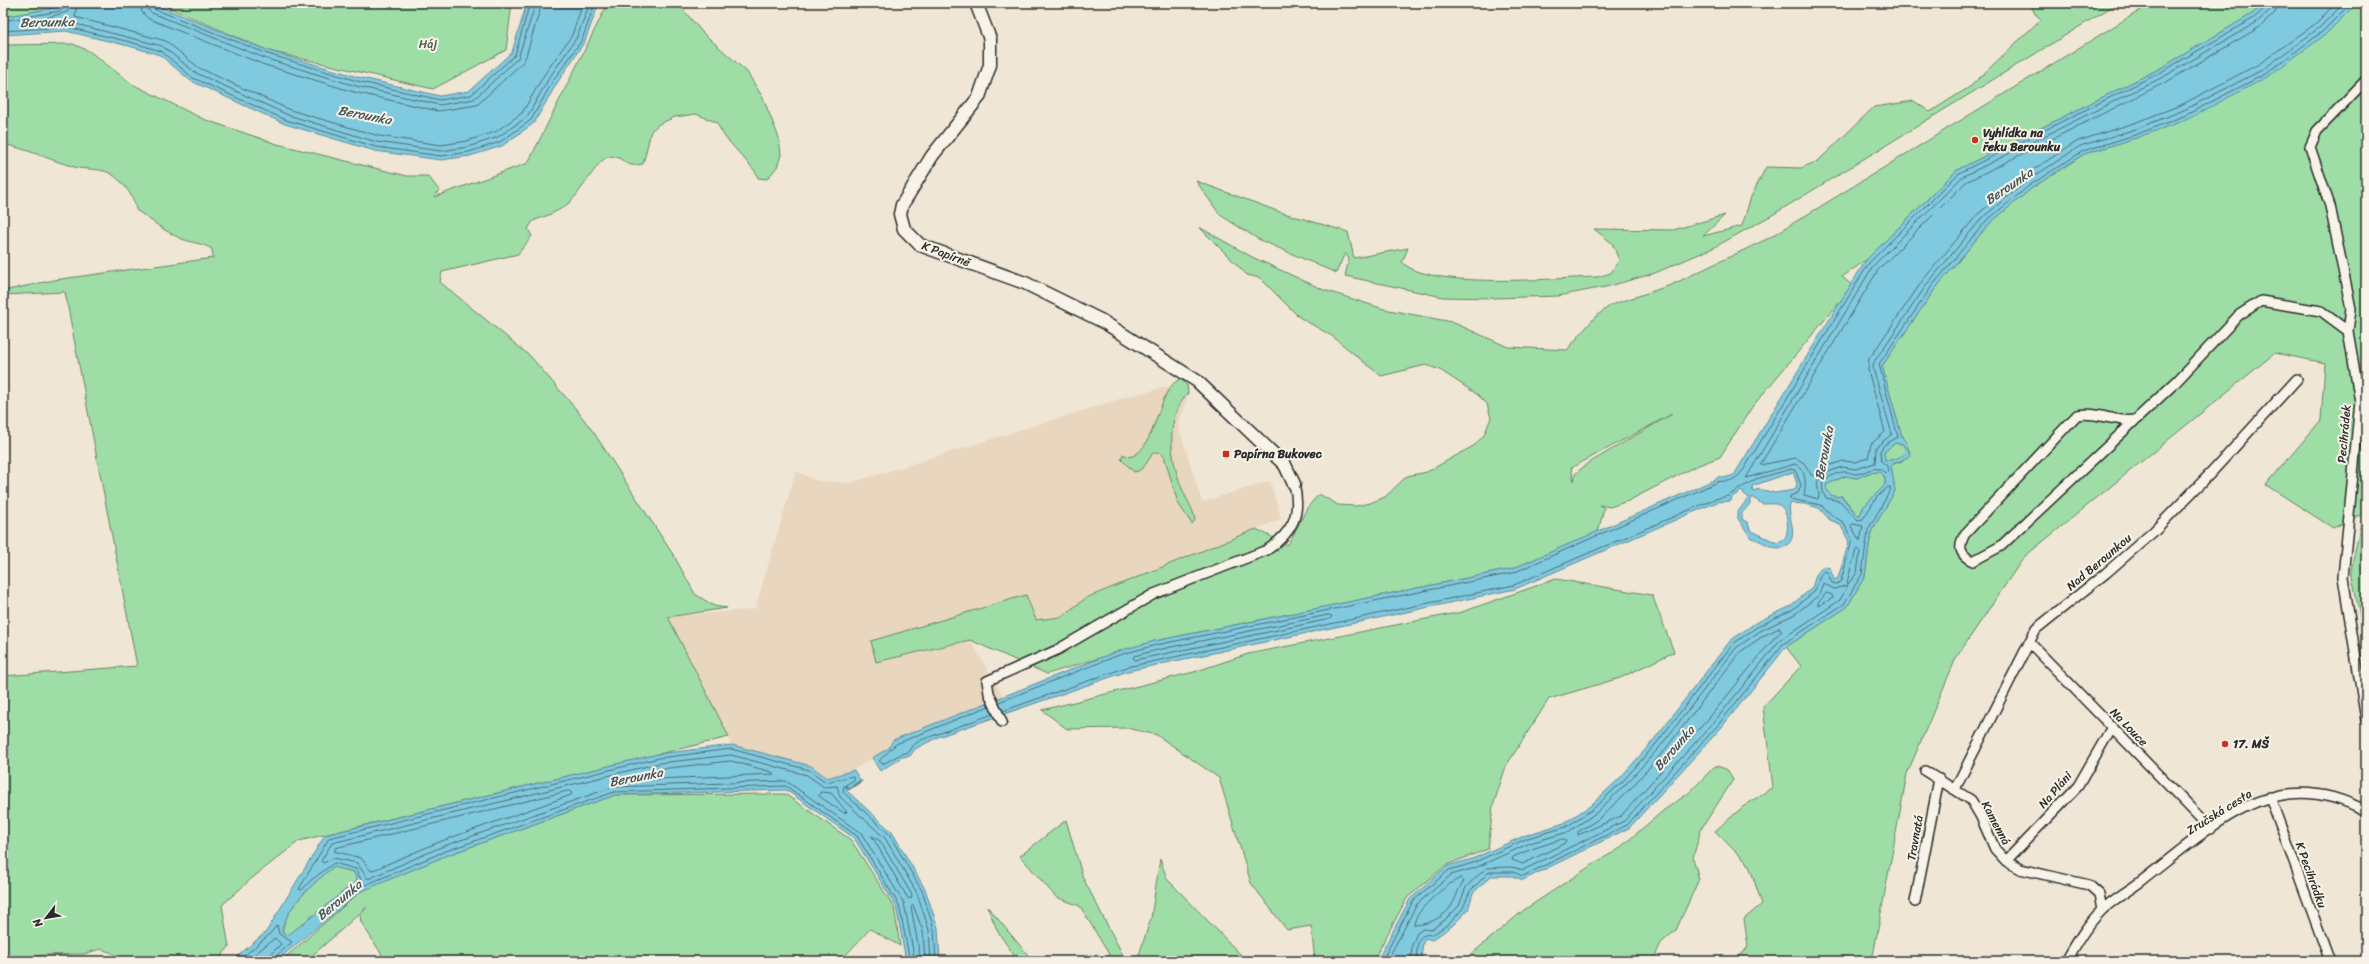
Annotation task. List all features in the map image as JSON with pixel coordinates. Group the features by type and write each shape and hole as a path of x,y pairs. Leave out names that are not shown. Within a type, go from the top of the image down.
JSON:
{"street":[{"name":"K Papírně","path":"976,3 990,39 990,64 979,97 932,156 902,206 900,214 904,229 920,245 1024,283 1102,321 1197,381 1285,465 1294,484"},
{"name":"Pecihrádek","path":"2366,80 2317,131 2310,147 2330,206 2351,309 2348,331 2360,402 2342,577 2366,720"},
{"path":"2135,420 2126,422 2085,413 2077,415 1965,534 1960,544 1961,552 1965,558 1973,561 2001,546 2177,381 2239,315 2261,302 2321,311 2348,331"},
{"name":"Nad Berounkou","path":"1955,789 2036,629 2106,573 2153,532 2211,473 2297,379"},
{"path":"1002,722 989,692 987,681 1056,650 1154,594 1249,558 1274,546 1290,531 1293,523 1297,501 1294,484"},
{"name":"Na Louce","path":"2030,642 2211,829"},
{"name":"Na Pláni","path":"2006,861 2078,786 2112,727"},
{"name":"Kamenná","path":"1925,771 1971,800 1981,817 1995,849 2006,861"},
{"name":"Travnatá","path":"1916,902 1939,779"},
{"name":"Zručská cesta","path":"2066,961 2086,928 2102,910 2211,829 2248,806 2270,797 2295,793 2328,796 2349,802 2366,811"},
{"name":"K Pecihrádku","path":"2270,797 2330,961"},
{"path":"2006,861 2020,869 2089,885 2099,894 2102,910"}],"shaded area":[{"path":"1166,387 1188,397 1178,424 1202,502 1270,481 1281,519 1086,598 1061,617 1036,620 1026,595 871,641 877,662 970,640 1003,696 893,740 889,748 853,770 827,778 811,766 732,745 668,617 755,609 796,471 818,481 851,483 1126,397"}],"green space":[{"path":"3,3 65,3 59,7 3,17"},
{"name":"Háj","path":"158,3 512,3 506,50 433,89 269,51"},
{"path":"608,3 685,3 681,7 702,32 747,72 763,98 779,138 781,155 777,167 767,179 758,178 755,171 725,137 716,122 696,114 675,117 659,124 651,131 643,164 628,164 617,157 611,156 604,159 569,203 556,211 533,221 528,229 532,236 518,254 442,272 440,282 530,356 576,409 594,433 674,556 695,594 714,606 727,608 668,617 729,737 299,841 251,879 222,905 229,947 217,961 125,961 110,952 100,949 84,954 43,955 3,961 3,676 137,666 65,292 3,295 3,291 54,280 213,258 212,249 176,236 136,210 133,198 125,186 115,176 100,170 75,167 3,144 3,45 73,44 89,51 132,84 203,119 277,144 407,176 428,176 439,190 434,197 528,163"},
{"path":"2030,3 2085,3 2078,9 2087,3 2118,3 1774,214 1713,248 1655,273 1610,286 1558,296 1495,298 1443,297 1345,276 1349,259 1345,253 1336,273 1258,239 1220,215 1196,181 1280,212 1348,232 1354,258 1408,248 1402,262 1416,271 1438,276 1494,280 1597,277 1611,273 1619,260 1612,243 1594,229 1673,230 1725,215 1703,236 1742,226 1751,197 1766,167 1801,168 1818,161 1874,107 1914,101 1930,112 1971,86 2041,19 2035,14"},
{"path":"2152,3 2265,3 2252,14 2161,68 1957,170 1866,260 1842,277 1853,286 1752,407 1720,457 1696,466 1628,501 1610,507 1599,505 1604,508 1598,532 1512,569 1155,641 1047,674 970,640 876,662 871,641 1026,595 1036,620 1061,617 1086,598 1256,529 1288,545 1307,508 1319,494 1338,505 1356,506 1370,503 1385,497 1407,476 1427,472 1475,445 1484,435 1491,418 1487,404 1478,395 1440,370 1426,365 1381,376 1332,336 1299,317 1260,278 1247,275 1199,227 1252,257 1324,290 1384,309 1452,322 1508,347 1567,350 1595,317 1611,305 1671,285 1769,238","holes":["1672,414 1587,464 1575,474 1574,481 1571,468"]},
{"path":"2357,3 2366,3 2366,649 2351,570 2363,514 2333,528 2266,485 2321,420 2325,363 2275,353 2024,557 1956,658 1907,774 1872,961 1735,961 1748,947 1744,919 1762,904 1749,865 1715,831 1744,806 1773,787 1763,707 1801,666 1786,647 1847,607 1865,576 1871,532 1895,491 1891,465 1902,461 1910,452 1902,437 1882,366 1935,289 1989,224 2032,188 2084,154 2139,137 2325,35"},
{"path":"1180,379 1187,385 1188,393 1176,414 1173,426 1172,450 1181,486 1194,515 1195,520 1192,524 1178,503 1164,456 1159,452 1153,453 1140,470 1134,472 1121,459 1123,454 1129,457 1138,453 1145,444 1166,395 1172,385"},
{"path":"1895,443 1903,444 1906,451 1897,458 1885,460 1884,452"},
{"path":"1879,472 1885,478 1885,485 1864,506 1859,517 1842,496 1830,495 1825,485 1846,476 1857,478 1868,473"},
{"path":"1556,579 1652,595 1674,652 1620,678 1549,699 1506,766 1493,806 1488,849 1446,865 1407,898 1373,961 1315,961 1311,926 1287,930 1251,883 1219,778 1157,735 1127,728 1067,729 1042,710 1194,672 1248,654 1462,612"},
{"path":"1715,766 1726,770 1733,780 1701,829 1693,858 1699,879 1676,930 1661,943 1653,961 1463,961 1524,910 1598,861 1616,851 1664,810 1689,793"},
{"path":"785,794 851,840 894,907 900,946 870,929 840,961 386,961 361,922 360,915 367,907 306,961 281,961 361,891 445,856 615,795"},
{"path":"1066,820 1083,878 1126,961 1113,961 1080,906 1056,897 1020,856"},
{"path":"1160,859 1167,879 1247,961 1137,961 1151,918"},
{"path":"333,867 354,872 357,881 288,936 282,932 284,923 295,904"},
{"path":"987,906 1033,961 1018,961 998,932"}],"water":[{"name":"Berounka","path":"65,3 151,3 269,51 358,77 440,96 469,91 512,52 527,3 599,3 585,41 557,83 534,123 502,146 470,156 441,160 375,151 285,124 191,81 160,55 129,46 66,31 3,35 3,17 59,7"},
{"name":"Berounka","path":"2265,3 2357,3 2325,35 2267,77 2188,119 2139,137 2084,154 2032,188 1989,224 1935,289 1882,366 1902,437 1907,444 1910,456 1891,465 1895,491 1871,532 1865,576 1847,607 1786,647 1721,728 1629,828 1523,880 1512,876 1491,876 1473,893 1468,910 1452,926 1432,940 1425,938 1420,961 1377,961 1410,899 1447,866 1472,859 1526,835 1564,823 1590,806 1620,778 1652,742 1730,641 1755,623 1789,607 1812,588 1816,575 1823,566 1830,568 1834,580 1838,578 1849,542 1840,524 1830,520 1819,508 1805,504 1790,503 1789,509 1793,534 1792,539 1782,548 1770,546 1751,538 1737,517 1737,513 1749,497 1744,495 1742,491 1732,497 1731,501 1717,502 1515,589 1128,671 938,737 915,749 910,756 902,757 880,771 872,758 889,748 893,740 1118,651 1155,641 1512,569 1714,480 1720,476 1724,478 1734,475 1866,260 1957,170 2161,68 2252,14","holes":["1895,443 1903,444 1906,451 1902,455 1891,460 1885,460 1884,452","1793,472 1797,484 1795,490 1775,493 1759,489 1753,491 1752,486","1879,472 1885,478 1885,485 1864,506 1859,517 1841,496 1830,495 1826,485 1845,476 1857,478 1868,473","1752,497 1763,504 1776,504 1782,508 1787,517 1787,533 1783,541 1777,543 1750,530 1748,523 1742,519 1742,513 1750,504"]},
{"name":"Berounka","path":"732,745 811,766 827,778 854,770 860,780 846,790 892,832 925,889 938,928 940,961 906,961 896,906 854,838 786,790 615,795 445,856 360,892 276,961 232,961 266,932 325,835 658,754","holes":["333,867 354,872 357,881 287,936 282,932 284,923 295,904"]}],"waterway":[{"path":"846,786 849,789 861,781"}],"place":[{"name":"Vyhlídka na řeku Berounku","path":"1975,140"},
{"name":"Papírna Bukovec","path":"1226,454"},
{"name":"17. MŠ","path":"2225,744"}]}
